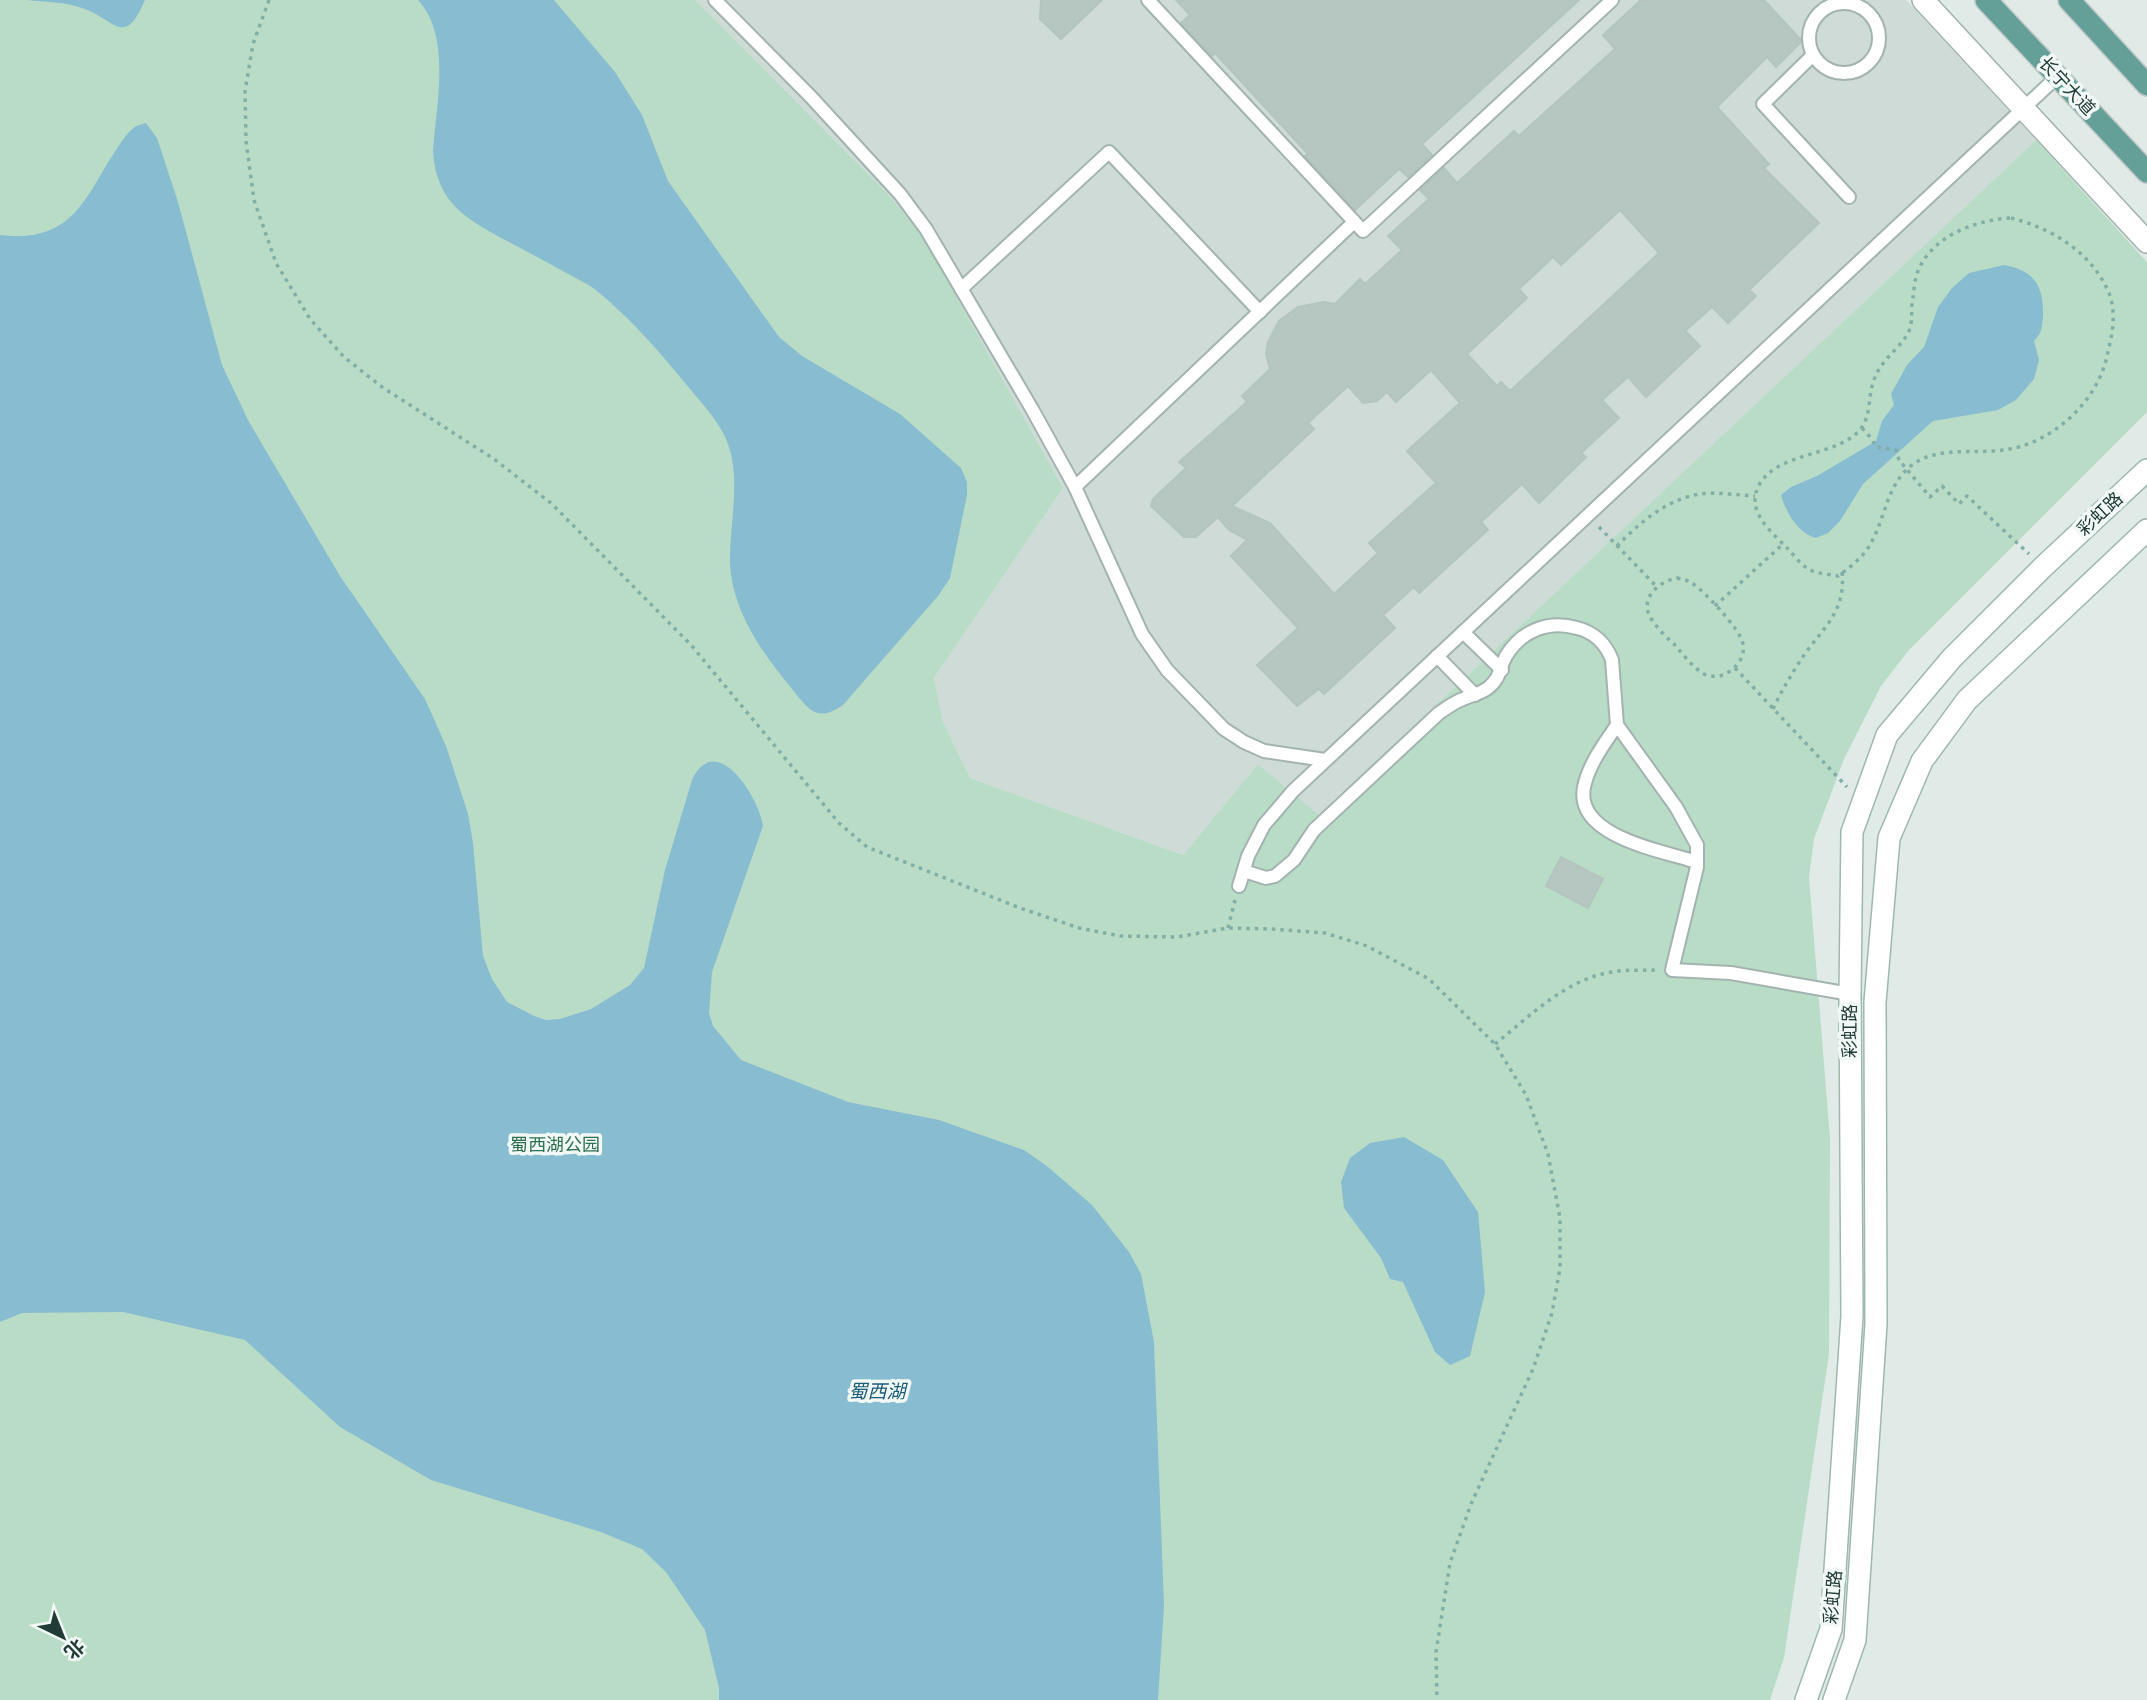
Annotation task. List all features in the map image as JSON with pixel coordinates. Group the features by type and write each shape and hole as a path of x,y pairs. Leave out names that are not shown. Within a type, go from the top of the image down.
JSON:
{"main road":[{"path":"1923,0 2147,242"},
{"name":"长宁大道","path":"1986,0 2147,172"},
{"path":"2069,0 2147,85"},
{"name":"彩虹路","path":"1806,1700 1831,1629 1852,1316 1852,832 1887,735 1952,658 2043,567 2147,470"},
{"name":"彩虹路","path":"1834,1700 1855,1640 1876,1324 1875,1002 1889,838 1922,761 1967,700 2147,530"}],"lane":[{"path":"715,0 802,87 900,194 926,229 1075,487 1142,634 1164,666 1224,729 1244,742 1264,751 1325,760"},
{"path":"1148,0 1363,231 1612,0"},
{"path":"1820,4 1855,4 1866,10 1874,20 1879,32 1879,45 1874,57 1865,66 1854,72 1830,71 1813,55 1809,32 1820,4"},
{"path":"1813,55 1763,104 1849,197"},
{"path":"1239,886 1248,856 1264,825 1293,791 2057,76"},
{"path":"961,289 1109,152 1260,312"},
{"path":"1075,487 1354,222"},
{"path":"1244,871 1266,878 1284,870 1314,830 1439,713 1491,685 1502,670 1504,659 1511,648 1542,626 1567,626 1591,633 1605,645 1612,660 1617,724 1694,835 1697,862 1672,970 1731,972 1850,994"},
{"path":"1463,632 1502,670"},
{"path":"1437,656 1475,695"},
{"path":"1617,724 1594,759 1584,787 1584,801 1593,820 1616,836 1697,862"}],"path":[{"path":"269,0 253,44 245,92 246,141 254,200 276,263 310,319 344,357 382,387 494,459 552,504 691,645 839,823 867,847 1020,908 1079,928 1120,936 1177,937 1228,928 1325,933 1367,946 1429,979 1495,1044 1526,1095 1548,1154 1560,1218 1560,1268 1552,1313 1533,1369 1471,1504 1450,1563 1436,1652 1437,1700"},
{"path":"2011,218 2049,230 2081,256 2107,290 2114,317 2105,369 2093,391 2077,411 2054,431 2028,445 2004,450 1945,453 1917,461 1909,469 1888,495 1875,535 1866,551 1838,576 1808,569 1762,522 1757,510 1755,496 1759,484 1783,464 1849,438 1862,427 1867,418 1873,382 1881,362 1908,333 1918,271 1928,255 1942,241 1988,219 2011,218"},
{"path":"1862,427 1876,447 1896,450 1899,460 1930,497 1942,486 1959,504 1967,496 2043,567"},
{"path":"1617,546 1639,523 1679,500 1702,494 1755,496"},
{"path":"1588,515 1656,586"},
{"path":"1714,606 1783,544"},
{"path":"1773,709 1789,677 1825,629 1840,602 1844,590 1842,572"},
{"path":"1684,579 1696,587 1743,641 1742,655 1735,668 1719,676 1706,675 1687,659 1649,615 1649,599 1656,586 1669,580 1684,579"},
{"path":"1735,668 1862,804"},
{"path":"1228,928 1239,886"},
{"path":"1495,1044 1551,999 1585,979 1613,971 1672,970"}],"shaded area":[{"path":"695,0 1906,0 2036,140 1319,815 1258,764 1183,855 970,778 943,722 934,678 1063,488 922,235 885,191"}],"green space":[{"name":"蜀西湖公园","path":"0,0 695,0 885,191 922,235 1063,488 934,678 943,722 970,778 1183,855 1258,764 1319,815 2036,140 2147,262 2147,412 1909,650 1881,686 1844,759 1814,839 1809,877 1830,1138 1829,1354 1784,1658 1770,1700 0,1700"}],"water":[{"path":"27,0 145,0 131,24 118,27 75,6"},
{"path":"418,0 554,0 615,72 642,115 668,181 779,337 802,356 900,414 961,468 967,482 967,495 950,578 938,596 843,705 820,713 814,712 803,703 770,661 743,615 736,598 730,563 733,464 723,433 710,413 643,335 597,291 468,218 457,208 440,184 433,151 439,92 438,52 429,15"},
{"name":"蜀西湖","path":"146,123 157,138 178,202 222,365 249,422 340,576 425,699 446,746 468,814 483,956 492,979 507,1002 546,1020 560,1019 591,1009 630,985 644,968 665,870 692,780 702,766 713,762 724,764 735,773 754,799 763,826 712,972 709,1013 713,1026 741,1060 848,1102 939,1120 1024,1150 1092,1205 1129,1252 1141,1274 1154,1342 1164,1606 1158,1700 719,1700 719,1688 705,1630 666,1572 642,1549 601,1532 431,1480 340,1427 245,1340 123,1312 22,1313 0,1322 0,235 28,236 49,230 66,221 80,207 129,132"},
{"path":"2004,265 2030,275 2042,296 2042,327 2034,341 2039,360 2034,379 2016,400 1998,410 1933,421 1863,484 1840,521 1828,533 1816,538 1804,532 1786,509 1781,495 1876,441 1882,421 1894,405 1891,394 1907,365 1924,347 1938,307 1952,288 1969,273"},
{"path":"1404,1137 1443,1160 1478,1212 1485,1292 1470,1356 1450,1365 1435,1352 1403,1282 1390,1279 1381,1258 1344,1208 1341,1182 1350,1158 1370,1143"}],"building":[{"path":"1041,0 1102,0 1061,39 1040,19"},
{"path":"1176,0 1579,0 1422,144 1432,155 1408,177 1399,169 1355,210 1305,156 1308,154 1215,53 1212,56 1181,23 1190,15"},
{"path":"1641,0 1764,0 1802,41 1776,67 1767,57 1717,107 1769,164 1764,168 1819,223 1749,290 1756,296 1728,323 1712,307 1685,331 1700,346 1646,397 1628,377 1602,400 1619,418 1581,453 1586,457 1539,503 1522,484 1481,522 1488,530 1419,593 1414,587 1383,615 1395,628 1324,694 1319,689 1297,706 1257,665 1298,628 1231,556 1247,540 1229,530 1218,517 1196,537 1184,537 1151,506 1153,499 1186,468 1179,462 1247,402 1242,396 1270,369 1266,354 1268,342 1279,321 1298,307 1324,302 1335,304 1360,279 1365,284 1402,250 1388,236 1429,199 1420,190 1444,168 1457,183 1514,131 1519,136 1615,49 1603,35","holes":["1620,210 1659,253 1510,391 1501,382 1497,386 1467,354 1527,298 1519,289 1553,257 1561,265","1431,370 1460,403 1407,451 1436,483 1369,543 1378,553 1334,594 1270,523 1232,506 1314,429 1308,423 1348,386 1363,403 1377,401 1387,392 1396,402"]},
{"path":"1561,857 1603,879 1588,908 1546,886"}]}
